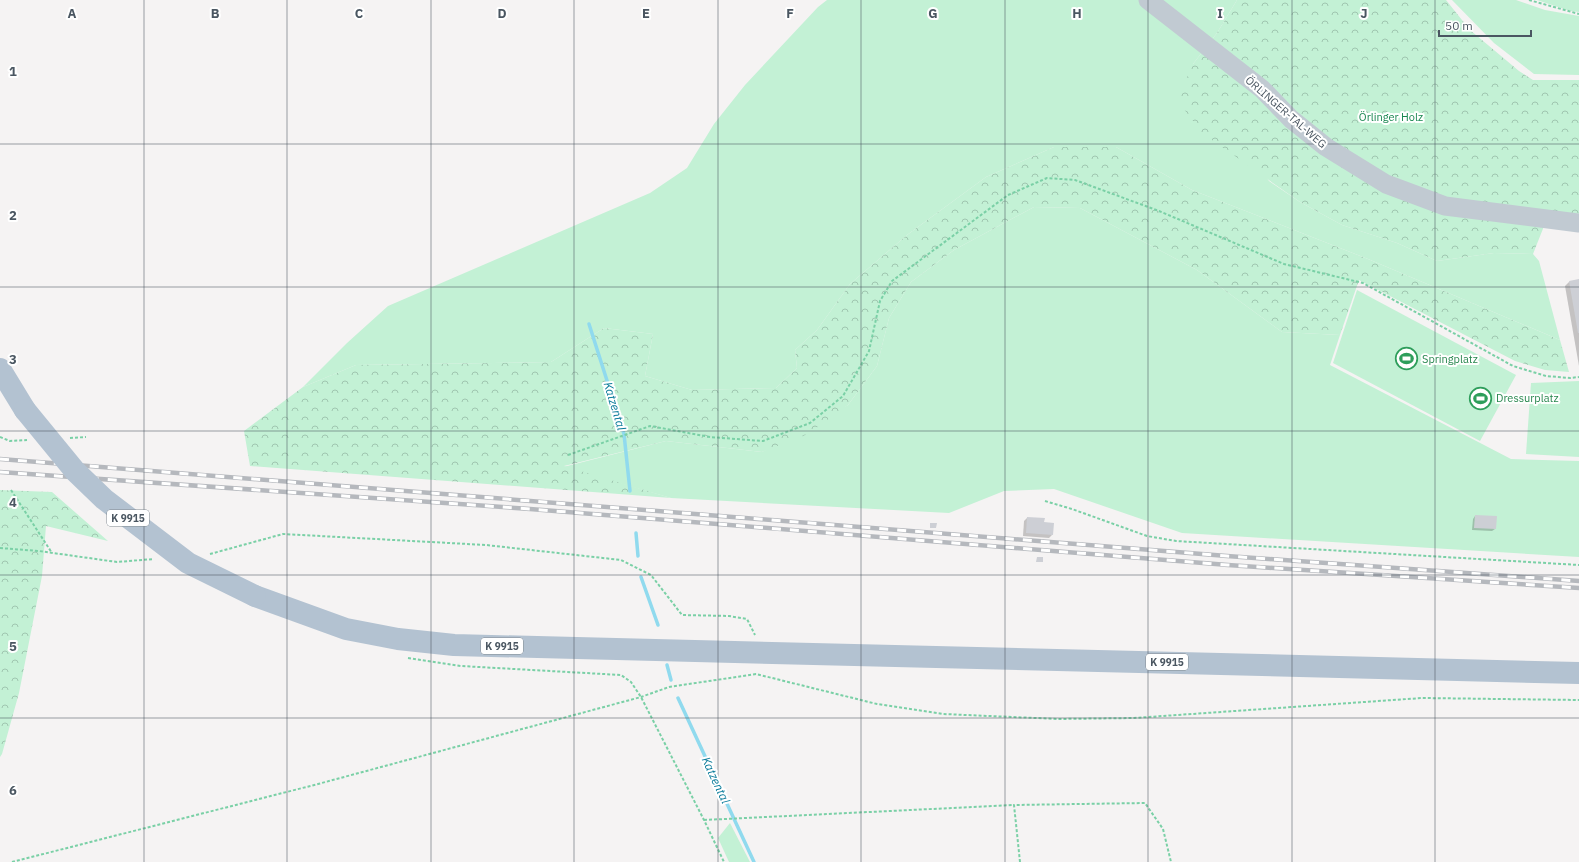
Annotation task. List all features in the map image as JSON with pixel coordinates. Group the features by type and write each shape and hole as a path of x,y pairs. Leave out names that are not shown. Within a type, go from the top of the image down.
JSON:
{"main road":[{"name":"K 9915","path":"0,369 25,410 75,471 104,499 188,562 255,596 291,611 346,629 398,639 454,645 1579,673"}],"street":[{"name":"ÖRLINGER-TAL-WEG","path":"1148,0 1262,89 1291,119 1326,147 1386,184 1445,206 1579,223"}],"path":[{"path":"1529,0 1573,14 1579,14"},
{"path":"568,455 650,426 710,436 763,441 810,423 843,396 869,351 880,301 892,281 1008,195 1047,178 1075,180 1159,211 1284,264 1363,283 1513,366 1546,376 1570,378 1579,377"},
{"path":"11,490 53,553"},
{"path":"1045,501 1072,508 1147,536 1176,541 1579,565"},
{"path":"203,555 283,534 486,545 621,560 651,575 682,615 729,616 747,619 755,635 755,652"},
{"path":"0,548 53,553 117,562 156,559"},
{"path":"621,674 631,682 641,698 724,862"},
{"path":"12,862 326,782 641,698 669,686 756,674 877,704 928,712 1059,719 1134,718 1422,698 1579,700"},
{"path":"704,820 1014,805 1145,803 1163,829 1171,862"},
{"path":"1014,805 1020,862"}],"green space":[{"path":"827,0 1237,0 1217,33 1193,64 1269,181 1300,202 1342,225 1397,243 1437,261 1494,253 1533,254 1539,261 1560,340 1368,259 1192,190 1116,147 1054,147 986,177 907,235 850,284 817,330 795,350 797,368 776,388 692,390 645,376 653,334 604,328 551,362 356,365 303,387 347,343 388,306 650,193 687,168 714,124 745,85 818,7"},
{"name":"Örlinger Holz","path":"1237,0 1446,0 1470,30 1519,71 1533,80 1579,80 1579,214 1550,211 1533,254 1494,253 1437,261 1397,243 1342,225 1300,202 1202,133 1177,100 1193,64 1217,33"},
{"path":"1452,0 1516,0 1545,10 1579,16 1579,75 1534,74 1494,43"},
{"path":"1537,0 1579,0 1579,12 1570,11"},
{"path":"1054,147 1116,147 1192,190 1368,259 1560,340 1569,372 1545,370 1515,361 1359,280 1340,335 1282,332 1197,270 1080,208 1034,207 954,250 911,282 889,318 877,366 848,405 808,434 762,452 666,441 564,466 671,498 250,466 244,431 303,387 356,365 551,362 604,328 653,334 645,376 692,390 776,388 797,368 795,350 817,330 850,284 907,235 986,177"},
{"path":"1034,207 1080,208 1197,270 1282,332 1340,335 1330,365 1511,459 1579,461 1579,557 1182,533 1054,489 1004,491 949,513 671,498 563,467 666,441 762,452 848,405 877,366 889,318 911,282 954,250"},
{"name":"Springplatz","path":"1357,290 1516,375 1480,441 1333,363"},
{"path":"1579,381 1579,457 1526,454 1531,383"},
{"path":"0,490 52,492 108,541 46,526 42,576 19,693 0,757"},
{"path":"730,823 750,862 729,862 718,838"}],"building":[{"path":"1579,279 1579,333 1578,333 1569,281"},
{"path":"1475,515 1497,516 1496,529 1474,528"},
{"path":"1027,517 1045,518 1044,522 1054,523 1053,535 1026,533"},
{"path":"930,523 937,523 936,528 930,528"},
{"path":"1037,557 1043,557 1043,562 1036,562"}],"waterway":[{"name":"Katzental","path":"589,324 624,434 630,491"},
{"name":"Katzental","path":"636,533 638,556"},
{"name":"Katzental","path":"641,577 658,625"},
{"name":"Katzental","path":"667,665 671,680"},
{"name":"Katzental","path":"678,698 754,862"}],"railway":[{"path":"0,459 1227,556 1579,581"},
{"path":"0,472 530,509 1228,565 1579,588"}],"place":[{"name":"Springplatz","path":"1407,359"},
{"name":"Dressurplatz","path":"1481,398"}]}
